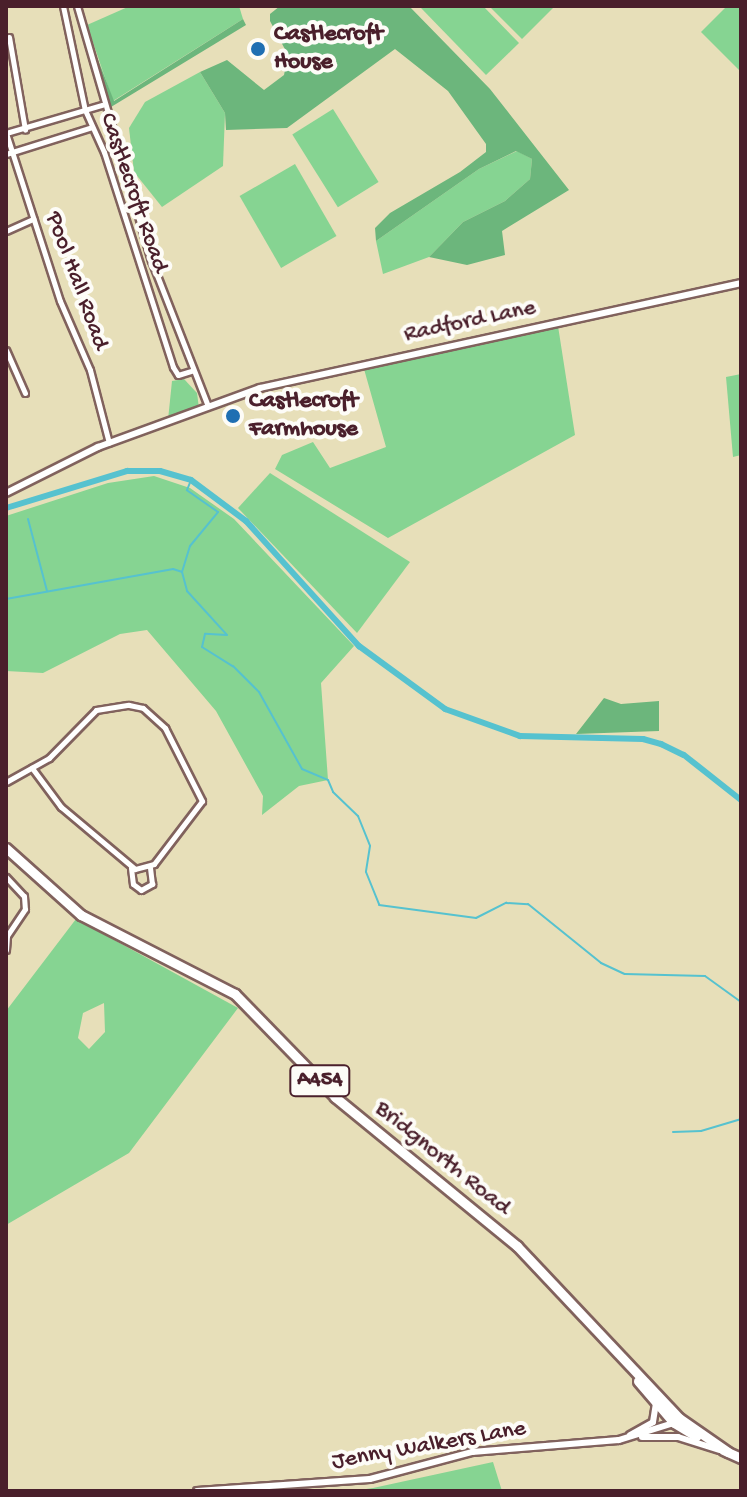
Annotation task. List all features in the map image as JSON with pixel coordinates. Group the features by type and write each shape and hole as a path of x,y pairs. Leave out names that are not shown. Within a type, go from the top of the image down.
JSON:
{"highway":[{"name":"Bridgnorth Road","path":"6,848 81,915 235,994 335,1097 481,1213 613,1345 677,1420"},
{"name":"Bridgnorth Road","path":"613,1345 656,1404 741,1458"}],"street":[{"name":"Castlecroft Road","path":"63,6 85,110 175,371 191,371"},
{"name":"Castlecroft Road","path":"77,6 102,105 191,371 208,406"},
{"path":"9,37 25,130"},
{"path":"6,133 25,130 102,105"},
{"path":"9,153 92,127"},
{"name":"Pool Hall Road","path":"6,133 9,153 90,370 109,443"},
{"path":"6,231 33,219"},
{"name":"Radford Lane","path":"6,493 109,443 260,388 409,353 741,283"},
{"path":"6,350 25,393"},
{"path":"6,782 54,754 96,710 129,705 156,717 202,801 150,867 152,884 141,890 133,884 131,868 61,807 32,768"},
{"path":"131,868 150,867"},
{"path":"6,877 24,896 25,909 6,936 6,950"},
{"name":"Jenny Walkers Lane","path":"619,1440 653,1422 656,1404"},
{"name":"Jenny Walkers Lane","path":"635,1437 677,1420"},
{"name":"Jenny Walkers Lane","path":"197,1491 336,1483 472,1452 635,1437 678,1437 728,1452"}],"green space":[{"path":"130,6 239,6 243,19 113,101 87,25"},
{"path":"280,6 409,6 490,89 569,190 502,231 505,255 467,265 429,257 463,222 505,201 530,179 532,159 516,151 479,169 376,241 375,228 390,213 460,172 486,152 486,144 448,91 395,49 287,128 226,130 225,113 200,72 227,60 264,90 284,75 288,55 270,21 270,14"},
{"path":"483,6 519,43 486,75 421,8"},
{"path":"489,6 555,6 522,39"},
{"path":"727,6 741,6 741,72 701,32"},
{"path":"243,19 246,25 111,107 85,26 114,101"},
{"path":"200,72 225,113 223,166 162,207 134,172 129,128 145,102"},
{"path":"333,109 379,182 338,207 292,134"},
{"path":"517,151 532,159 530,179 505,201 463,222 429,257 383,274 376,241 479,169"},
{"path":"295,164 336,236 281,268 240,196"},
{"path":"558,326 575,435 388,538 275,469 282,455 313,442 330,468 386,447 364,369"},
{"path":"741,374 741,455 733,457 726,377"},
{"path":"184,379 197,393 199,408 168,420 172,381"},
{"path":"270,473 410,562 357,633 238,508"},
{"path":"154,476 190,488 234,519 354,646 321,683 328,780 299,786 262,815 263,796 216,711 147,630 120,634 43,673 6,671 6,516 108,483"},
{"path":"604,698 621,704 659,701 659,731 576,734"},
{"path":"76,919 238,1008 129,1153 6,1225 6,1011","holes":["104,1003 105,1032 89,1049 78,1038 83,1013"]},
{"path":"493,1462 502,1491 352,1491 373,1488"}],"waterway":[{"path":"6,508 127,471 160,471 191,480 246,521 359,646 445,709 520,736 643,739 661,744 684,755 741,800"},
{"path":"182,572 190,546 218,512 187,490 191,480"},
{"path":"28,519 47,591"},
{"path":"6,599 173,569 182,572 187,591 227,635 205,634 202,647 233,666 259,692 302,769 328,780 333,792 358,816 370,846 366,872 379,905 476,918 506,903 528,904 601,963 625,974 705,976 741,1002"},
{"path":"673,1132 701,1131 741,1119"}],"place":[{"name":"Castlecroft House","path":"258,49"},
{"name":"Castlecroft Farmhouse","path":"233,416"}]}
